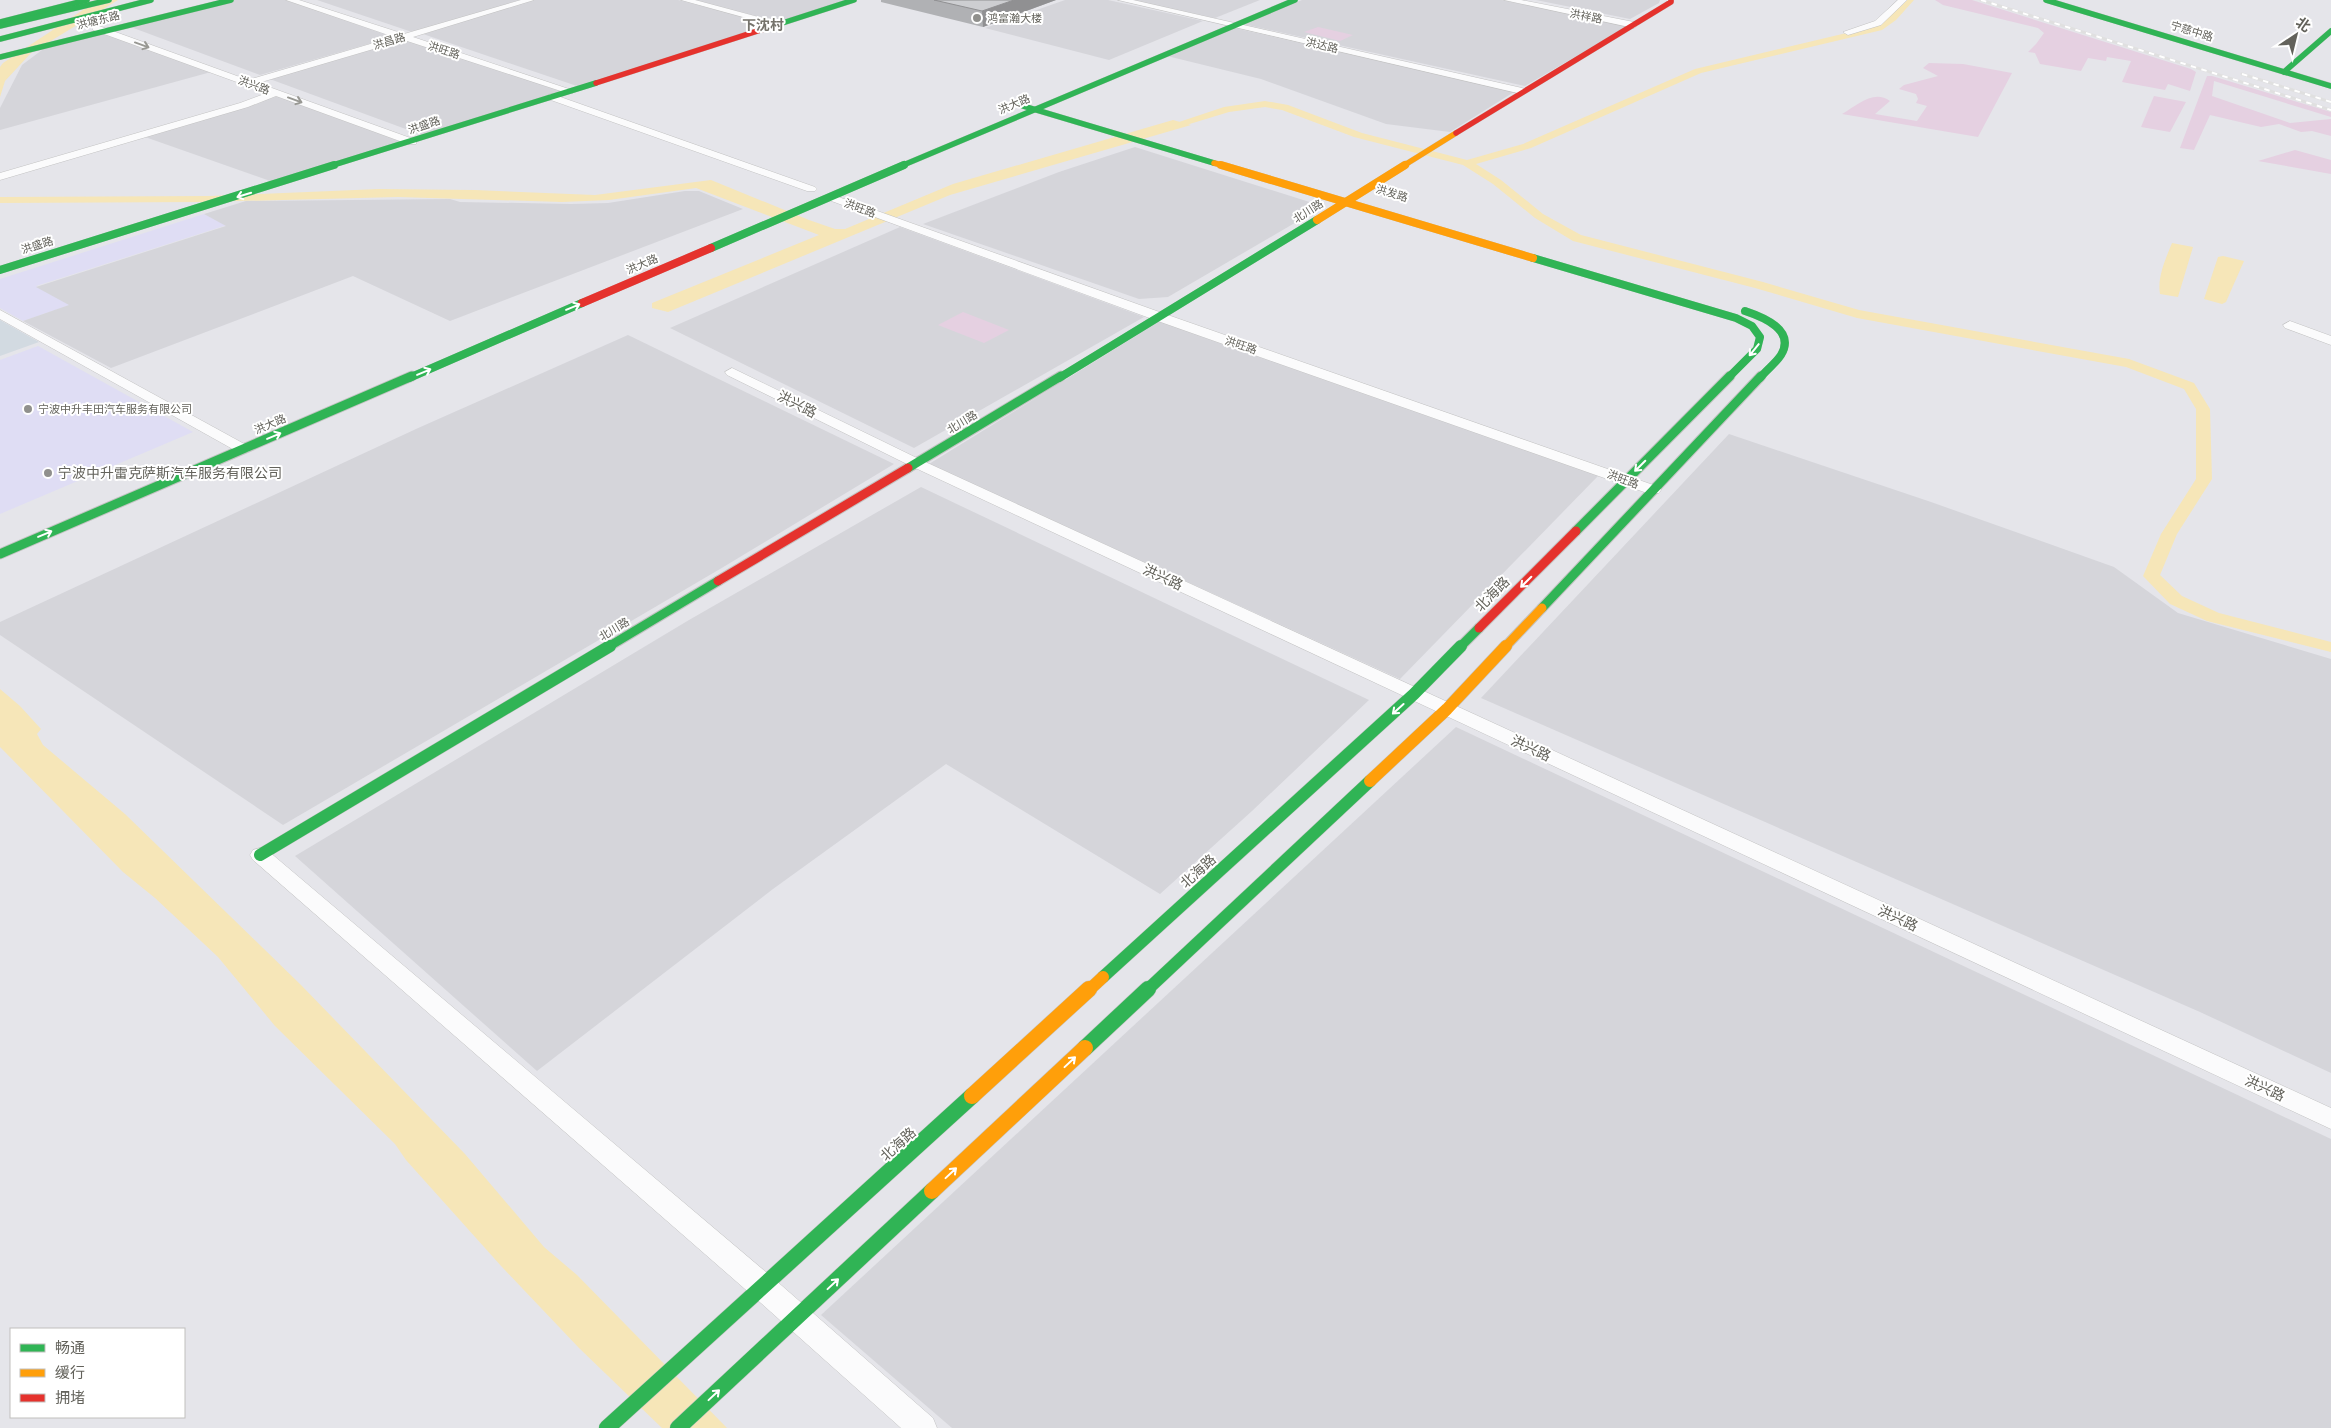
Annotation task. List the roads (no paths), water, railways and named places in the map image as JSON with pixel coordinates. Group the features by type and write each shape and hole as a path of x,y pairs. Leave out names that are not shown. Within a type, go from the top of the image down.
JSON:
{"main road":[{"path":"0,24 87,0"},
{"path":"0,24 98,0"},
{"path":"0,24 109,0"},
{"path":"0,35 129,0"},
{"path":"0,35 138,0"},
{"path":"0,35 151,0"},
{"path":"0,35 151,0"},
{"name":"洪塘东路","path":"120,25 211,0"},
{"name":"洪塘东路","path":"0,57 120,25 230,0"},
{"name":"洪盛路","path":"0,270 412,142 854,0"},
{"name":"洪大路","path":"0,554 1046,104 1295,0"},
{"name":"宁慈中路","path":"2046,0 2331,86"},
{"name":"北川路","path":"260,856 1160,317 1522,91 1634,26 1671,1"},
{"path":"1196,28 1231,13"},
{"name":"洪塘东路","path":"0,51 72,34 100,30"},
{"path":"2284,72 2331,31"},
{"name":"洪大路","path":"1009,105 1029,96"},
{"name":"洪发路","path":"1029,96 1046,104 1736,318"},
{"name":"洪发路","path":"1009,105 1035,109 1352,198 1752,313 1777,324 1786,339 1786,346 1781,354 1654,490"},
{"path":"792,197 815,187"},
{"name":"北海路","path":"607,1428 1414,694 1757,349 1761,340 1760,333 1752,326 1736,318"},
{"name":"洪大路","path":"206,446 242,431"},
{"path":"678,1428 1446,709 1654,490"}],"street":[{"name":"洪旺路","path":"290,0 574,90"},
{"name":"洪旺路","path":"314,0 574,90"},
{"name":"洪昌路","path":"247,83 530,0"},
{"path":"685,0 780,24"},
{"name":"洪达路","path":"1122,0 1522,91"},
{"name":"洪祥路","path":"1508,0 1634,26"},
{"path":"1848,32 1878,23 1902,0"},
{"path":"120,25 143,33"},
{"name":"洪兴路","path":"100,30 412,142"},
{"name":"洪兴路","path":"189,50 424,138"},
{"path":"0,178 211,115 276,93"},
{"path":"552,97 815,187"},
{"name":"洪旺路","path":"830,197 1160,317 1654,490"},
{"path":"0,314 243,449"},
{"path":"2290,324 2331,341"},
{"name":"洪兴路","path":"732,372 916,463 2331,1119"},
{"path":"260,856 798,1317 922,1428"}],"waterway":[{"path":"1467,163 1527,146 1698,71 1879,28 1893,18 1910,0"},
{"path":"1160,130 1228,109 1265,104 1284,107 1358,135 1467,163"},
{"path":"1467,163 1497,182 1539,216 1577,238 1759,285 1857,314 2129,363 2189,386 2203,409 2204,479 2169,534 2151,576 2176,600 2213,617 2331,647"}],"railway":[{"path":"1981,0 2331,110"},
{"path":"2242,74 2331,102"}],"place":[{"name":"鸿富瀚大楼","path":"977,18"},
{"name":"宁波中升丰田汽车服务有限公司","path":"28,409"},
{"name":"宁波中升雷克萨斯汽车服务有限公司","path":"48,473"}],"district":[{"name":"下沈村","path":"763,25"}]}
